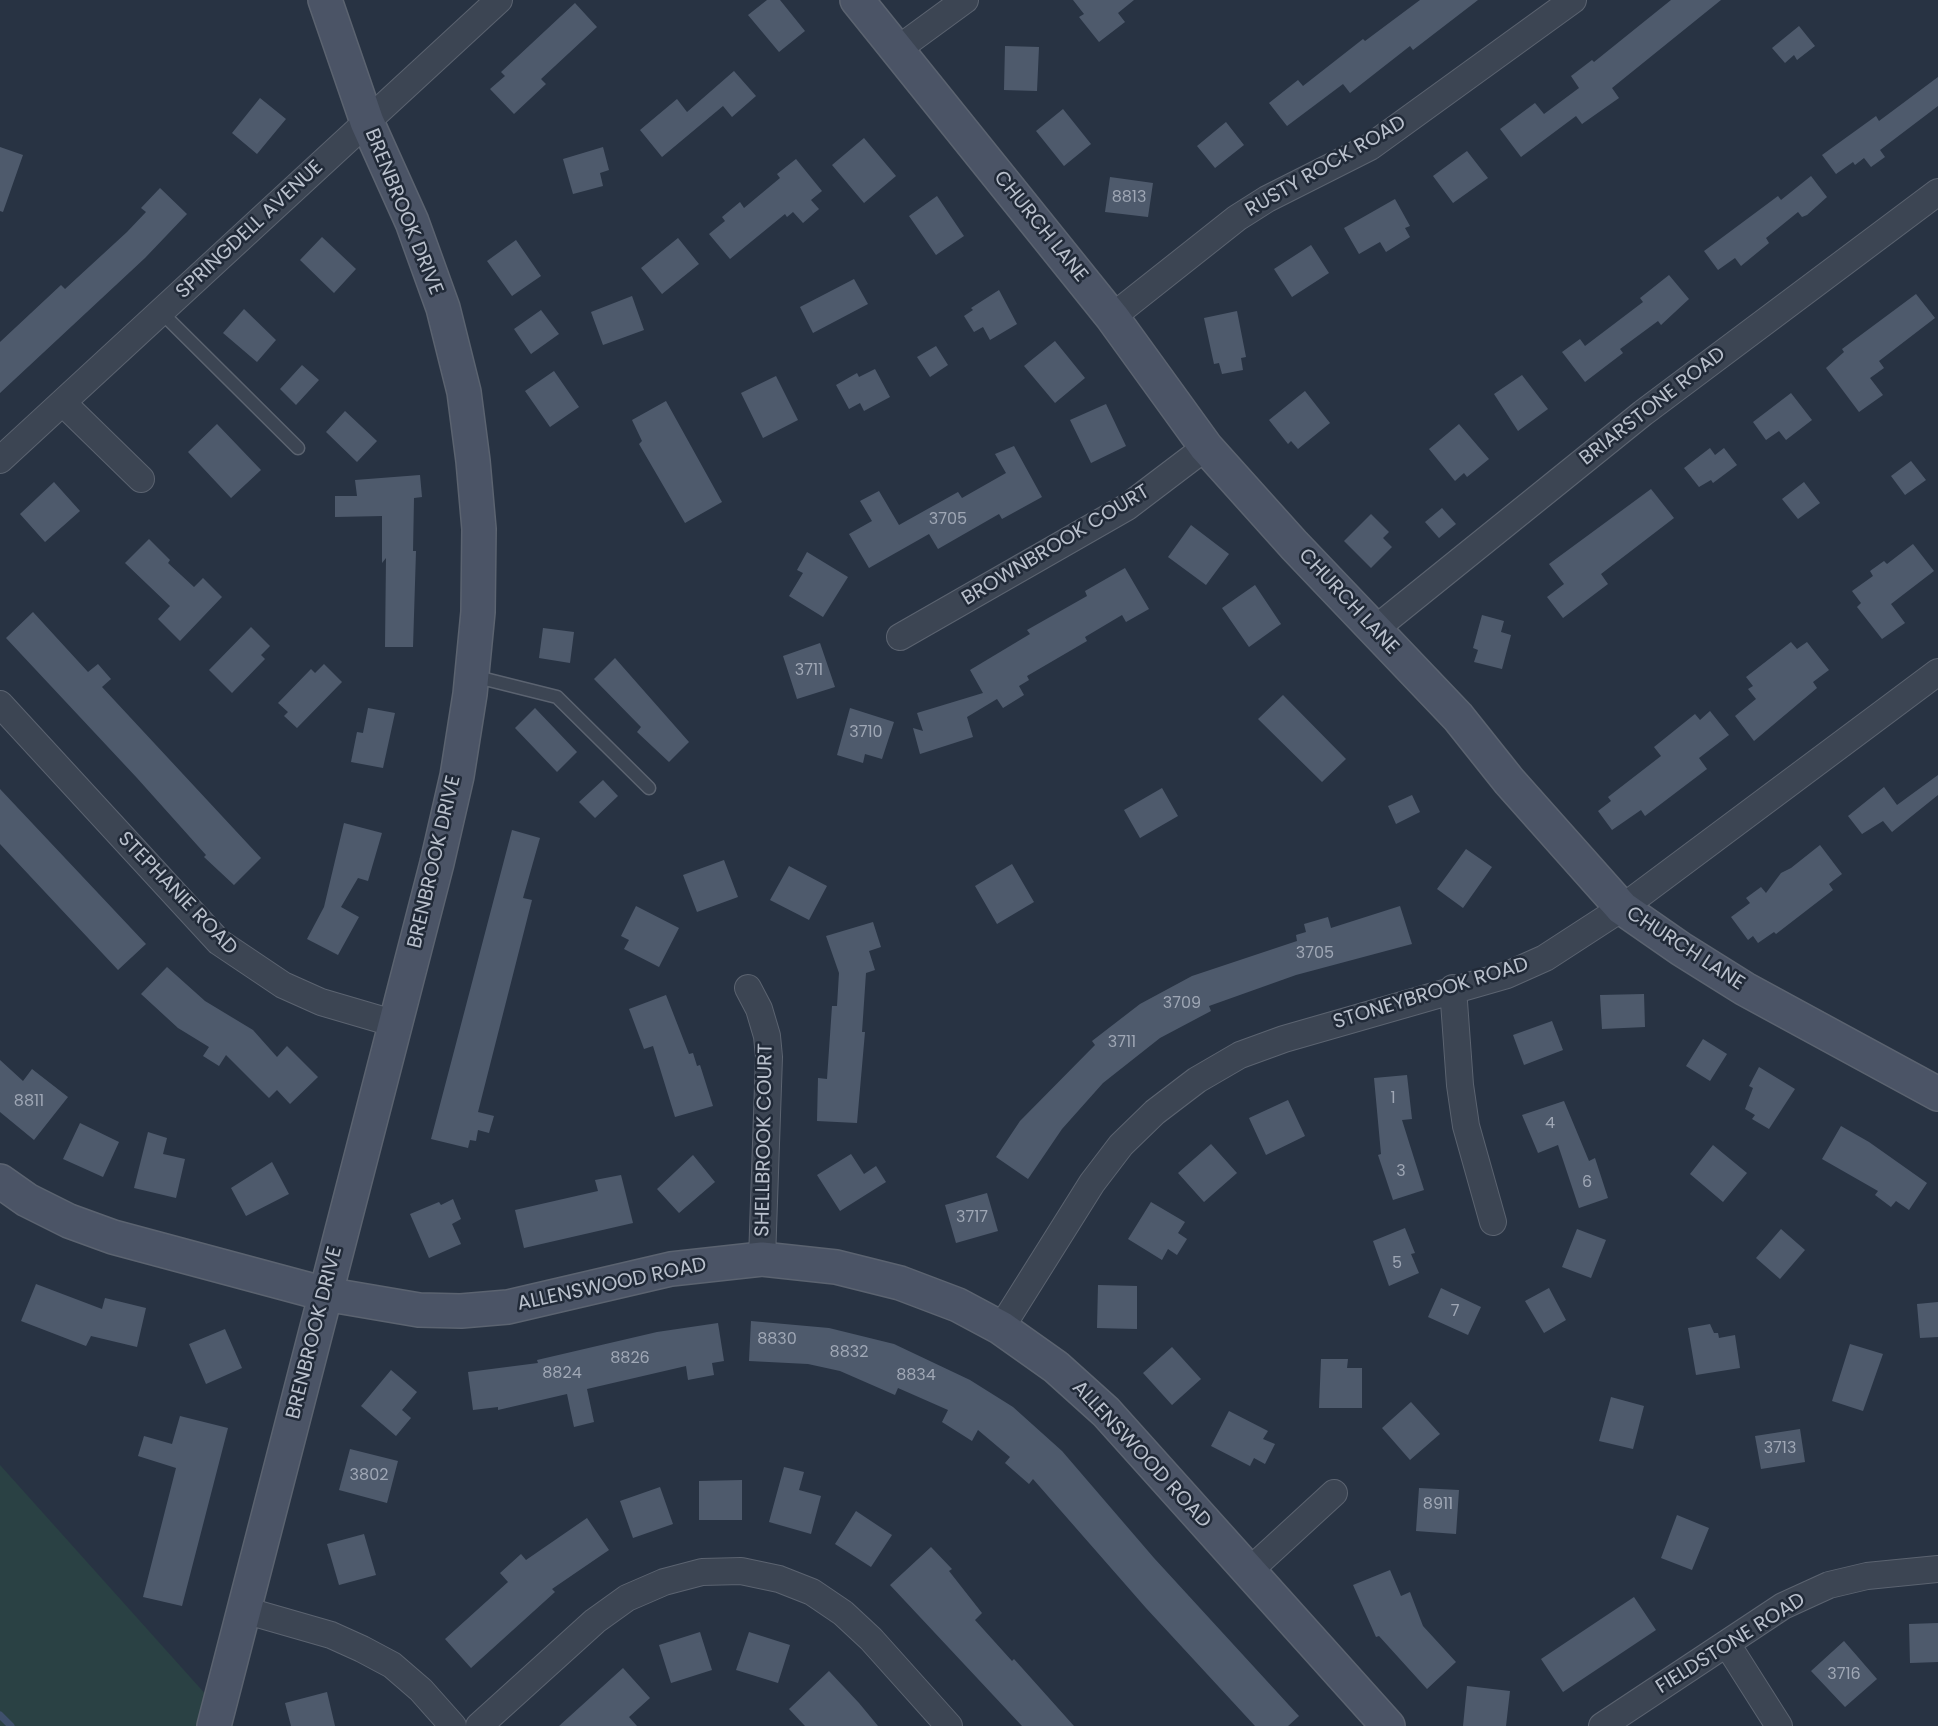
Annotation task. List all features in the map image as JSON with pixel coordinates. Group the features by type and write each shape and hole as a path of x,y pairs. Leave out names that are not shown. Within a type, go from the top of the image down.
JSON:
{"street":[{"name":"BRENBROOK DRIVE","path":"214,1726 396,1024 457,776 472,676 478,612 479,529 464,392 442,308 419,242 366,122 325,0"},
{"name":"SPRINGDELL AVENUE","path":"0,460 499,0"},
{"name":"CHURCH LANE","path":"857,0 1112,317 1206,447 1374,630 1458,717 1509,782 1622,908 1681,949 1744,988 1938,1094"},
{"path":"898,49 965,0"},
{"name":"RUSTY ROCK ROAD","path":"1112,317 1237,218 1267,199 1370,147 1573,0"},
{"name":"BRIARSTONE ROAD","path":"1374,630 1643,413 1938,192"},
{"path":"63,403 141,479"},
{"name":"BROWNBROOK COURT","path":"900,637 1127,507 1206,447"},
{"name":"STONEYBROOK ROAD","path":"1001,1328 1092,1184 1121,1145 1155,1112 1189,1087 1239,1055 1453,988 1507,975 1545,958 1622,908 1938,672"},
{"name":"STEPHANIE ROAD","path":"0,704 219,942 283,985 321,1002 396,1024"},
{"name":"SHELLBROOK COURT","path":"748,988 759,1009 767,1036 769,1057 762,1259"},
{"path":"1453,988 1460,1085 1466,1126 1493,1222"},
{"name":"ALLENSWOOD ROAD","path":"0,1181 27,1200 69,1221 113,1237 325,1293 408,1309 461,1311 508,1306 671,1269 762,1259 836,1267 900,1283 958,1305 1001,1328 1056,1367 1106,1412 1388,1726"},
{"path":"1248,1572 1334,1493"},
{"name":"FIELDSTONE ROAD","path":"1602,1726 1783,1606 1829,1585 1867,1576 1938,1569"},
{"path":"479,1726 595,1622 627,1598 664,1582 702,1572 741,1571 779,1579 812,1592 843,1613 871,1639 949,1726"},
{"path":"244,1610 331,1635 392,1665 421,1690 453,1726"},
{"path":"1727,1644 1779,1726"}],"lane":[{"path":"162,312 298,448"},
{"path":"472,676 557,697 649,788"}],"green space":[{"path":"0,1465 234,1726 0,1726"}],"building":[{"path":"767,0 780,0 805,31 779,52 748,15"},
{"path":"1073,0 1134,0 1118,13 1125,22 1099,42 1079,17 1084,14"},
{"path":"1420,0 1478,0 1413,50 1410,46 1350,93 1343,84 1287,126 1269,103 1298,80 1303,86 1363,39 1365,41"},
{"path":"1671,0 1721,0 1612,88 1619,98 1582,124 1576,116 1521,157 1500,129 1535,103 1544,114 1579,88 1571,76 1592,60 1594,62"},
{"path":"575,3 597,27 541,79 546,84 514,114 490,89 505,76 501,72"},
{"path":"1799,26 1815,46 1797,60 1794,55 1785,63 1772,48"},
{"path":"1005,46 1039,47 1037,91 1004,90"},
{"path":"734,71 756,96 732,117 723,106 662,157 640,130 677,99 687,112"},
{"path":"1938,77 1938,106 1880,150 1885,157 1871,167 1864,158 1855,165 1853,162 1836,174 1822,155 1876,116 1879,121"},
{"path":"260,98 286,119 257,154 232,133"},
{"path":"1063,109 1091,144 1064,166 1036,131"},
{"path":"1226,122 1244,145 1215,168 1197,146"},
{"path":"864,138 896,176 864,203 832,165"},
{"path":"0,147 23,155 3,212 0,211"},
{"path":"603,147 609,170 600,173 603,186 573,194 563,159"},
{"path":"1467,151 1488,178 1453,203 1433,176"},
{"path":"796,159 822,191 811,200 819,209 803,223 793,212 787,217 785,214 730,259 709,234 725,221 722,217 740,202 744,208 780,178 777,174"},
{"path":"1811,176 1827,197 1807,215 1802,217 1798,212 1766,238 1769,243 1741,266 1735,258 1718,270 1704,251 1778,196 1781,200"},
{"path":"1110,177 1153,183 1148,217 1105,212"},
{"path":"160,188 187,214 145,258 0,393 0,342 61,285 65,289 127,232 146,212 141,208"},
{"path":"937,196 964,236 936,255 909,216"},
{"path":"1395,199 1410,226 1405,228 1410,237 1386,252 1380,242 1359,254 1344,228"},
{"path":"322,237 356,269 334,293 300,260"},
{"path":"678,238 699,264 662,294 641,268"},
{"path":"516,240 541,276 512,296 487,261"},
{"path":"1311,245 1329,273 1292,297 1274,269"},
{"path":"1669,275 1689,299 1661,325 1658,321 1620,349 1623,353 1585,382 1562,352 1580,339 1585,346 1643,302 1640,298"},
{"path":"854,279 868,304 813,333 800,307"},
{"path":"999,290 1017,324 990,340 983,327 974,332 964,316 973,310 971,308"},
{"path":"1916,294 1935,318 1879,361 1884,368 1870,378 1883,395 1859,412 1826,368 1844,352 1842,349"},
{"path":"632,296 644,330 603,345 591,312"},
{"path":"244,309 276,340 257,362 223,333"},
{"path":"541,310 559,334 531,354 514,329"},
{"path":"1237,311 1246,357 1241,358 1243,370 1222,374 1219,363 1214,364 1204,318"},
{"path":"1055,341 1085,378 1055,403 1024,366"},
{"path":"936,346 948,365 930,377 917,357"},
{"path":"302,365 319,380 296,405 280,389"},
{"path":"875,369 890,397 864,411 860,403 849,409 836,385 857,373 859,377"},
{"path":"554,371 579,407 550,427 525,391"},
{"path":"1522,375 1548,409 1518,431 1494,394"},
{"path":"776,376 798,420 763,438 741,393"},
{"path":"1305,391 1330,423 1298,449 1291,441 1288,444 1269,420"},
{"path":"1791,393 1812,420 1786,440 1779,431 1766,440 1753,422"},
{"path":"666,401 722,502 685,523 639,444 642,441 632,420"},
{"path":"1106,404 1126,446 1091,463 1070,420"},
{"path":"345,411 377,441 357,462 326,432"},
{"path":"217,424 261,470 231,498 188,452"},
{"path":"1459,424 1489,459 1467,477 1464,473 1455,481 1429,449"},
{"path":"1014,446 1042,497 1002,519 999,514 938,549 929,534 869,568 849,534 872,521 860,501 879,491 899,525 958,492 962,498 1006,473 995,454"},
{"path":"1710,448 1715,455 1724,448 1737,465 1713,483 1711,480 1699,487 1684,468"},
{"path":"1911,461 1926,480 1905,495 1891,476"},
{"path":"420,475 422,497 414,498 413,551 416,551 413,647 385,647 386,558 382,563 382,516 335,517 335,496 357,496 355,480"},
{"path":"54,482 80,511 45,542 20,514"},
{"path":"1804,482 1820,503 1798,519 1782,499"},
{"path":"1651,489 1674,518 1601,574 1608,584 1563,618 1547,597 1564,584 1549,564"},
{"path":"1442,508 1456,524 1439,538 1425,522"},
{"path":"1371,514 1389,532 1383,538 1392,547 1371,568 1344,541"},
{"path":"1191,525 1229,554 1206,585 1168,557"},
{"path":"149,539 170,560 168,563 194,587 203,578 222,597 180,641 158,619 170,606 125,563"},
{"path":"1913,544 1934,571 1891,604 1905,623 1882,639 1857,607 1861,603 1852,591 1873,576 1870,571 1884,561 1887,564"},
{"path":"807,552 848,577 823,617 789,596 803,573 797,570"},
{"path":"1125,568 1149,609 1126,622 1122,615 1085,637 1087,641 1027,676 1029,680 1019,686 1024,695 1003,708 997,699 967,717 973,737 920,754 913,728 923,731 917,713 983,693 970,670 1030,634 1027,630 1087,596 1085,591"},
{"path":"1255,585 1281,624 1249,647 1222,608"},
{"path":"33,612 88,672 98,664 111,679 102,687 261,858 234,885 204,857 206,855 137,778 6,638"},
{"path":"1482,615 1504,621 1501,632 1511,635 1502,669 1474,662 1478,650 1473,648"},
{"path":"251,627 270,646 261,655 265,659 232,693 209,670"},
{"path":"543,628 574,632 570,663 539,658"},
{"path":"1791,642 1797,649 1807,642 1829,670 1813,682 1817,688 1754,741 1735,716 1756,699 1748,689 1753,686 1746,677"},
{"path":"820,643 835,687 797,699 783,656"},
{"path":"615,658 689,742 669,762 637,732 641,727 594,679"},
{"path":"324,664 342,682 297,728 284,716 288,712 278,703 311,669 315,673"},
{"path":"1283,695 1346,759 1322,782 1258,719"},
{"path":"368,708 395,713 383,768 351,762 357,732 363,733"},
{"path":"535,708 577,752 557,772 515,728"},
{"path":"850,708 894,722 882,759 865,754 863,763 837,755"},
{"path":"1710,711 1729,735 1699,758 1707,769 1645,816 1641,810 1612,830 1598,811 1611,801 1608,797 1661,756 1654,747 1695,714 1700,720"},
{"path":"1938,775 1938,795 1892,832 1883,821 1862,834 1848,816 1884,787 1897,805"},
{"path":"603,780 618,796 595,818 579,802"},
{"path":"1162,788 1178,816 1140,838 1124,810"},
{"path":"0,789 146,944 118,970 0,844"},
{"path":"1412,795 1420,812 1396,824 1388,806"},
{"path":"344,823 382,833 368,881 358,878 341,907 359,917 338,955 307,939 324,907"},
{"path":"512,830 540,838 523,898 532,900 478,1112 494,1116 489,1133 478,1130 476,1141 470,1140 468,1148 431,1139"},
{"path":"1820,845 1842,874 1829,884 1833,890 1776,934 1774,932 1758,943 1753,936 1748,940 1731,917 1750,903 1746,898 1761,887 1766,893 1781,873"},
{"path":"1466,849 1492,867 1463,908 1437,889"},
{"path":"724,860 738,897 697,912 683,875"},
{"path":"1012,864 1034,902 997,924 975,886"},
{"path":"789,866 827,886 809,920 770,900"},
{"path":"636,906 679,928 659,967 624,949 629,940 621,936"},
{"path":"1400,906 1412,944 1296,975 1209,1006 1211,1011 1160,1038 1103,1083 1062,1129 1028,1179 996,1157 1020,1121 1095,1045 1092,1041 1140,1004 1192,976 1297,941 1296,935 1306,932 1304,924 1328,917 1331,928"},
{"path":"873,922 881,947 869,951 875,970 866,973 862,1032 865,1032 857,1123 817,1121 818,1078 827,1079 832,1006 837,1006 839,973 826,936"},
{"path":"167,967 205,1001 253,1030 277,1057 287,1046 318,1077 290,1104 277,1090 269,1098 226,1055 219,1066 203,1056 209,1047 178,1028 141,994"},
{"path":"1644,994 1645,1027 1602,1029 1600,995"},
{"path":"666,995 689,1054 693,1053 697,1066 700,1065 713,1106 675,1117 653,1046 644,1049 629,1009"},
{"path":"1552,1021 1563,1050 1524,1065 1513,1035"},
{"path":"1703,1039 1727,1054 1710,1081 1686,1066"},
{"path":"0,1060 23,1081 32,1069 68,1097 34,1140 0,1112"},
{"path":"1759,1067 1795,1089 1769,1129 1752,1119 1755,1115 1745,1109 1753,1088 1749,1086"},
{"path":"1407,1075 1412,1119 1402,1120 1424,1190 1393,1200 1378,1155 1381,1154 1374,1078"},
{"path":"1288,1100 1305,1136 1266,1155 1249,1118"},
{"path":"1564,1101 1589,1161 1595,1158 1608,1198 1579,1208 1558,1145 1538,1153 1522,1115"},
{"path":"80,1123 119,1142 103,1177 63,1159"},
{"path":"1841,1126 1869,1142 1927,1183 1909,1210 1896,1201 1891,1207 1875,1195 1878,1191 1822,1159"},
{"path":"148,1132 167,1138 163,1154 185,1159 176,1198 134,1188"},
{"path":"1211,1144 1237,1173 1204,1202 1178,1173"},
{"path":"1713,1145 1747,1173 1723,1202 1690,1174"},
{"path":"851,1154 864,1174 876,1166 886,1182 840,1211 817,1175"},
{"path":"693,1155 715,1182 679,1213 657,1189"},
{"path":"272,1162 289,1194 246,1216 231,1188"},
{"path":"621,1175 633,1223 524,1248 515,1210 598,1191 595,1180"},
{"path":"987,1193 998,1231 956,1243 945,1205"},
{"path":"453,1199 461,1219 452,1224 461,1244 429,1258 410,1214"},
{"path":"1151,1202 1185,1222 1178,1233 1187,1239 1177,1255 1168,1249 1162,1260 1128,1239"},
{"path":"1405,1228 1415,1253 1411,1254 1419,1273 1389,1286 1373,1241"},
{"path":"1577,1229 1606,1240 1591,1278 1562,1267"},
{"path":"1781,1229 1805,1250 1780,1279 1756,1258"},
{"path":"36,1284 102,1309 105,1298 146,1308 137,1347 91,1336 86,1346 21,1321"},
{"path":"1098,1285 1137,1286 1137,1329 1097,1328"},
{"path":"1441,1288 1481,1307 1468,1335 1428,1317"},
{"path":"1549,1288 1566,1320 1544,1333 1525,1301"},
{"path":"1938,1302 1938,1337 1920,1338 1917,1304"},
{"path":"751,1321 829,1328 894,1344 970,1380 1013,1407 1062,1451 1154,1558 1299,1716 1288,1726 1255,1726 1146,1608 1033,1479 1029,1484 1005,1463 1010,1457 978,1430 972,1441 942,1422 948,1410 898,1388 895,1395 840,1371 808,1364 749,1361"},
{"path":"718,1323 724,1361 712,1363 714,1375 688,1380 686,1366 587,1389 594,1422 574,1427 567,1394 498,1410 498,1407 473,1410 468,1372 538,1363 537,1360 657,1332"},
{"path":"1710,1324 1714,1333 1718,1333 1719,1338 1735,1335 1740,1368 1696,1375 1688,1328"},
{"path":"225,1329 242,1368 206,1384 189,1344"},
{"path":"1850,1344 1883,1354 1863,1411 1832,1401"},
{"path":"1172,1347 1201,1379 1172,1405 1143,1373"},
{"path":"1321,1359 1348,1359 1347,1368 1362,1368 1362,1408 1319,1408"},
{"path":"391,1370 417,1392 402,1410 411,1418 396,1436 361,1406"},
{"path":"1611,1397 1644,1406 1633,1449 1599,1441"},
{"path":"1411,1402 1440,1434 1410,1460 1382,1428"},
{"path":"1229,1411 1268,1431 1263,1439 1275,1444 1265,1464 1254,1458 1250,1466 1211,1446"},
{"path":"180,1416 228,1428 182,1606 143,1597 176,1468 138,1456 144,1436 172,1444"},
{"path":"1800,1429 1805,1462 1761,1469 1755,1436"},
{"path":"350,1449 398,1461 387,1503 339,1490"},
{"path":"784,1467 804,1472 799,1490 821,1496 811,1534 769,1522"},
{"path":"742,1480 742,1520 699,1520 699,1481"},
{"path":"660,1487 673,1524 633,1538 620,1501"},
{"path":"1419,1488 1459,1490 1456,1534 1416,1531"},
{"path":"856,1511 892,1535 871,1567 835,1544"},
{"path":"1677,1515 1709,1528 1692,1570 1661,1558"},
{"path":"587,1518 609,1550 552,1589 555,1592 471,1668 445,1639 508,1582 500,1573 521,1554 526,1560"},
{"path":"364,1534 376,1575 339,1585 327,1544"},
{"path":"931,1547 952,1569 949,1571 982,1613 975,1620 1012,1661 1014,1659 1074,1726 1022,1726 890,1585"},
{"path":"1390,1570 1401,1596 1410,1592 1423,1626 1456,1662 1427,1689 1379,1636 1376,1637 1353,1585"},
{"path":"1634,1597 1656,1630 1563,1692 1541,1659"},
{"path":"1938,1623 1938,1662 1910,1663 1909,1624"},
{"path":"700,1632 712,1670 671,1683 659,1645"},
{"path":"749,1632 790,1645 778,1683 736,1670"},
{"path":"1844,1641 1877,1679 1845,1707 1811,1671"},
{"path":"623,1668 650,1698 629,1717 637,1726 559,1726"},
{"path":"829,1671 878,1726 805,1726 789,1709"},
{"path":"1467,1686 1510,1691 1506,1726 1463,1726"},
{"path":"327,1692 335,1726 291,1726 285,1703"}],"waterway":[{"path":"0,1715 11,1726"}]}
